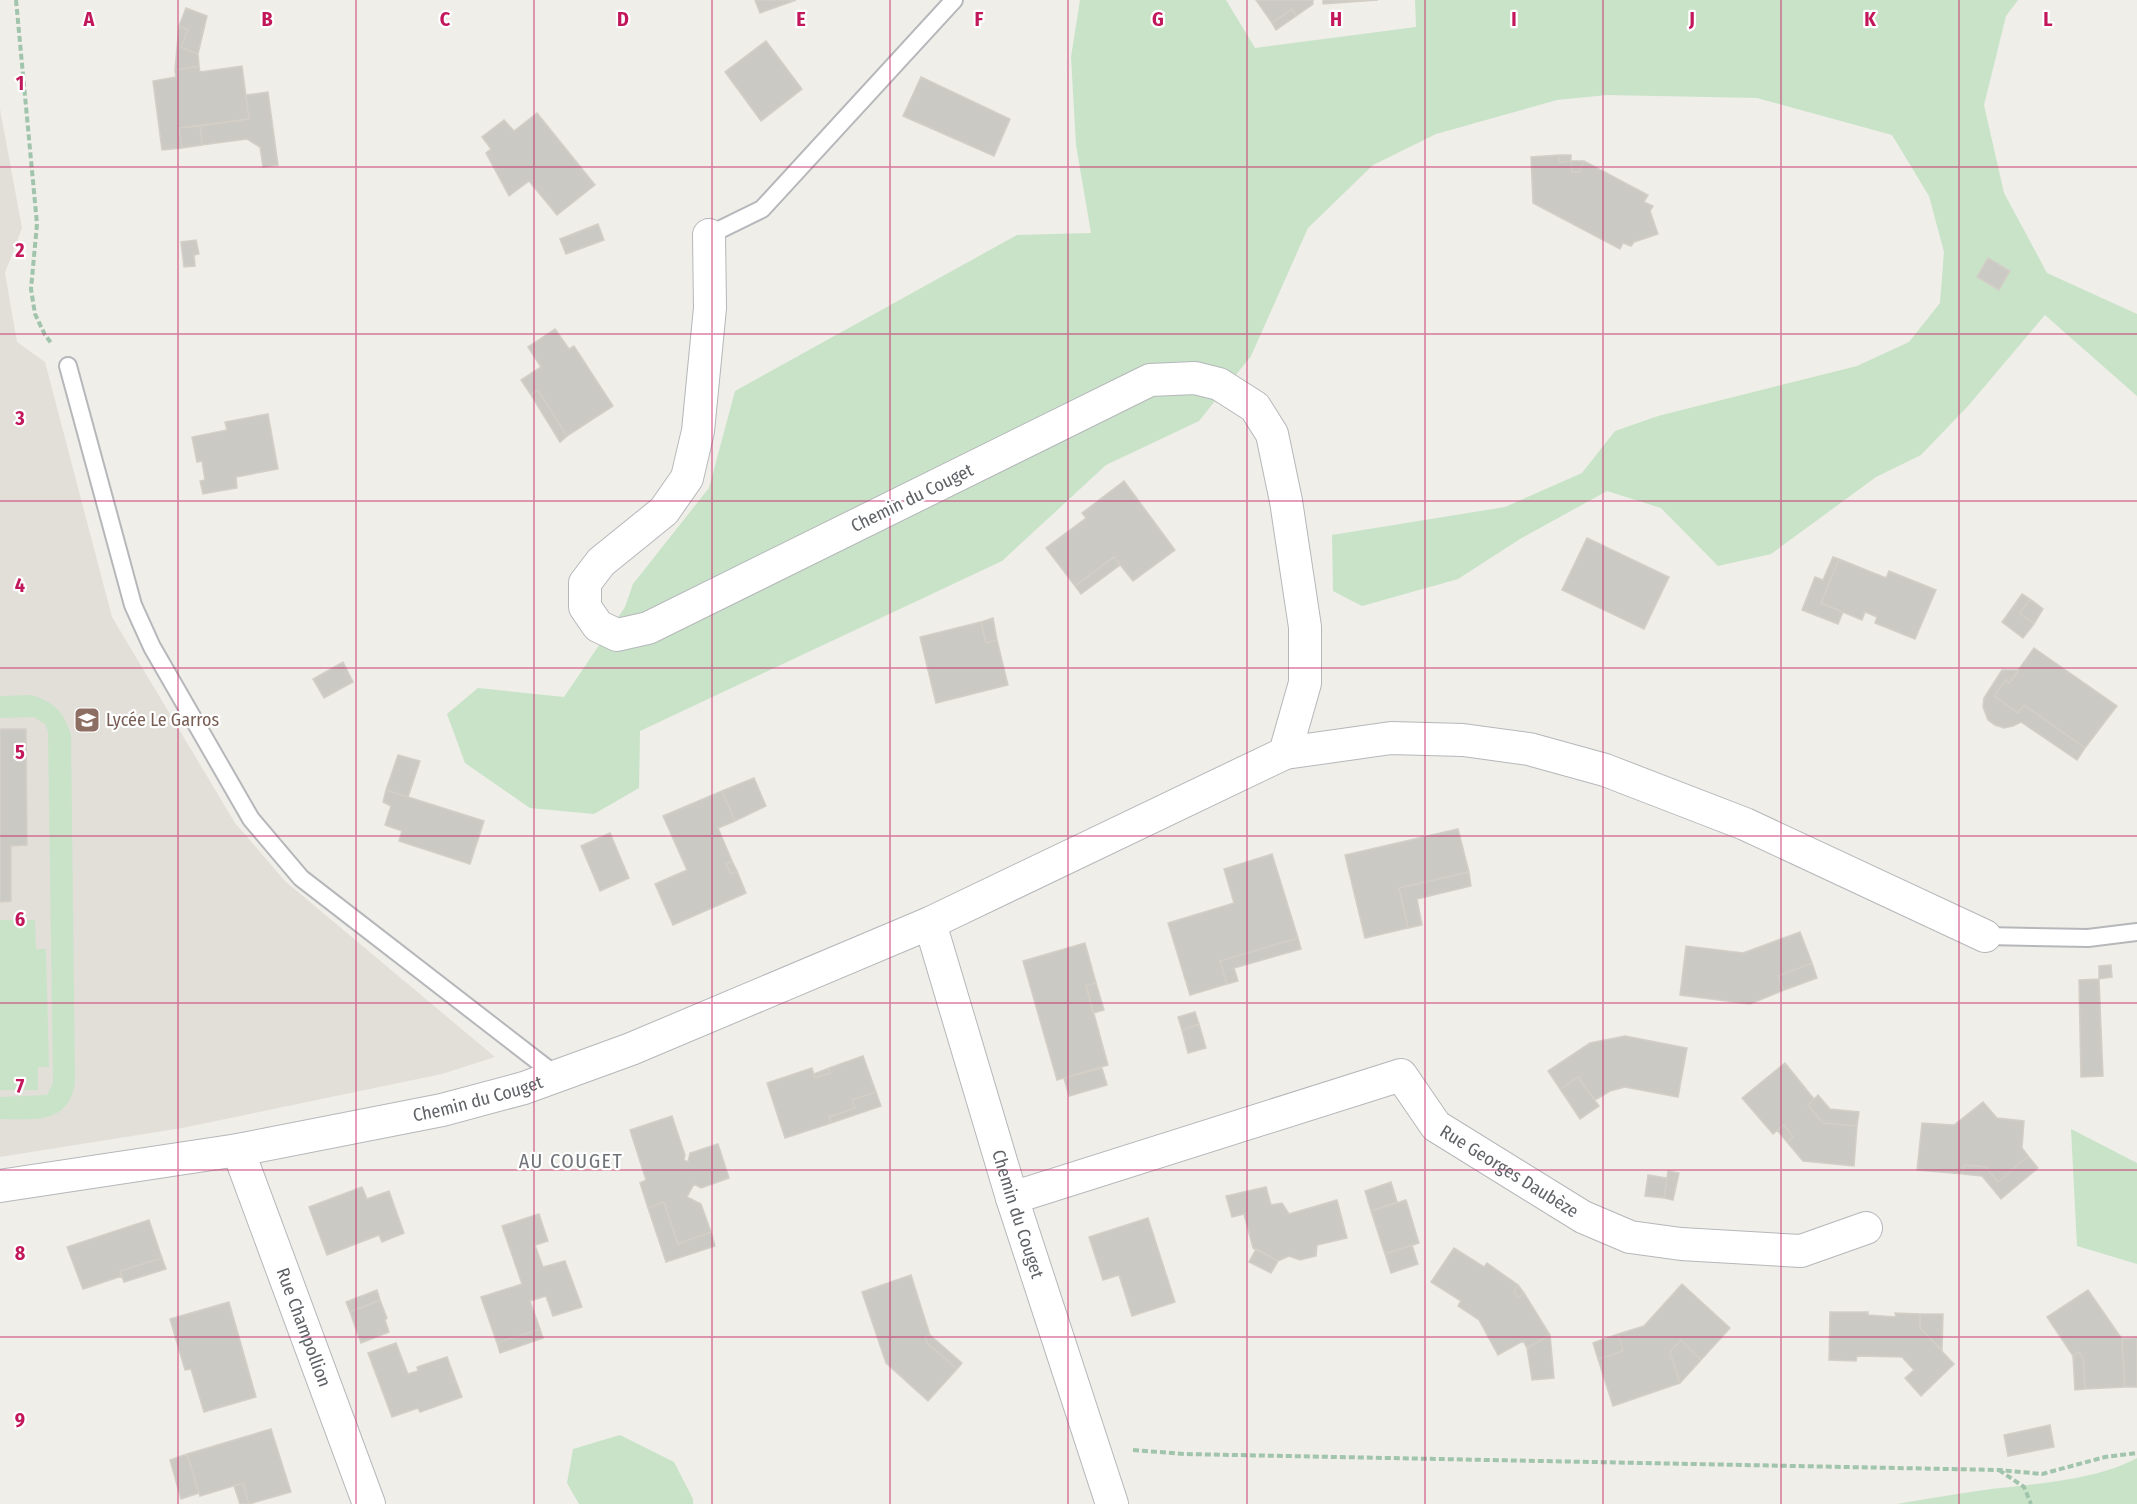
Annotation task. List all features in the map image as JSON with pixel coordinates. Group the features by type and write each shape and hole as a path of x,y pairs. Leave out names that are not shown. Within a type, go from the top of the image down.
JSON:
{"street":[{"name":"Chemin du Couget","path":"0,1186 238,1150 442,1110 524,1088 642,1044 930,923 1285,753 1305,683 1305,627 1286,501 1272,434 1255,407 1219,384 1195,378 1150,380 648,628 617,635 598,626 585,607 585,583 601,562 664,511 687,478 698,431 710,308 709,235"},
{"path":"1285,753 1391,738 1463,740 1529,749 1605,770 1745,824 1985,936"},
{"name":"Chemin du Couget","path":"930,923 1012,1198 1112,1504"},
{"name":"Rue Georges Daubèze","path":"1012,1198 1401,1075 1436,1126 1583,1217 1630,1237 1681,1244 1801,1251 1866,1228"},
{"name":"Rue Champollion","path":"238,1150 369,1504"}],"lane":[{"name":"Chemin du Couget","path":"709,235 762,209 954,0"},
{"path":"68,366 133,605 152,648 251,819 301,878 557,1076"},
{"path":"1985,936 2088,938 2137,932"}],"path":[{"path":"16,0 37,224 31,289 35,314 45,335 68,366"},
{"path":"1093,1446 1184,1454 1998,1470 2042,1474 2105,1457 2137,1453"},
{"path":"1998,1470 2024,1487 2031,1504"}],"shaded area":[{"name":"Lycée Le Garros","path":"0,109 22,228 5,273 17,342 45,362 112,617 235,823 285,881 495,1057 442,1074 182,1128 0,1157"}],"green space":[{"path":"1080,0 1226,0 1255,48 1416,27 1415,0 2018,0 2006,16 1984,105 2004,193 2047,273 2137,314 2137,396 2045,315 1968,406 1921,455 1876,477 1771,554 1718,566 1661,508 1607,491 1520,539 1458,579 1362,606 1333,591 1332,535 1505,507 1582,473 1615,431 1658,416 1857,366 1909,342 1940,303 1944,252 1929,196 1892,135 1757,98 1607,95 1557,100 1436,134 1373,165 1308,228 1251,356 1199,421 1106,465 1002,561 640,731 639,788 594,814 530,808 465,763 447,714 478,688 564,697 625,607 633,584 709,488 735,391 1017,235 1091,233 1076,145 1071,57"},
{"path":"32,695 53,705 61,713 71,734 75,1082 66,1106 58,1113 37,1119 0,1119 0,1097 47,1095 53,1083 48,732 46,725 34,717 0,718 0,696"},
{"path":"0,920 35,920 36,949 46,949 49,1067 38,1067 38,1090 0,1090"},
{"path":"2071,1129 2137,1163 2137,1264 2077,1246"},
{"path":"620,1435 674,1462 693,1499 693,1504 579,1504 567,1483 573,1449"},
{"path":"2137,1458 2137,1504 1897,1504 2083,1477 2120,1466"}],"building":[{"path":"755,0 796,0 760,13"},
{"path":"1256,0 1313,0 1313,4 1296,16 1292,9 1272,23"},
{"path":"1323,0 1378,0 1323,4"},
{"path":"186,8 207,16 198,54 181,47 188,30 179,26"},
{"path":"1292,9 1296,16 1276,30 1272,23"},
{"path":"179,26 188,30 181,47 198,54 199,66 175,70"},
{"path":"766,41 802,89 761,121 725,72"},
{"path":"199,66 200,72 242,66 249,119 179,128 182,148 162,150 153,81 176,77 175,70"},
{"path":"921,77 1010,119 994,156 903,116"},
{"path":"268,92 278,165 263,167 260,147 247,139 202,145 200,126 249,119 246,95"},
{"path":"537,113 595,185 557,215 529,181 509,196 486,153 491,149 482,137 504,120 514,131"},
{"path":"200,126 202,145 182,148 179,128"},
{"path":"1559,155 1559,162 1571,161 1572,172 1579,172 1584,161 1648,195 1644,202 1653,206 1650,211 1658,234 1634,242 1631,246 1623,243 1620,249 1533,203 1531,157"},
{"path":"1559,155 1571,155 1571,161 1559,162"},
{"path":"1571,161 1584,161 1579,172 1572,172"},
{"path":"598,224 604,240 566,254 560,239"},
{"path":"196,240 199,254 194,255 195,266 184,267 181,242"},
{"path":"1988,258 2010,271 1999,290 1977,277"},
{"path":"555,329 569,349 574,346 613,406 567,436 538,390 531,395 521,380 541,367 528,347"},
{"path":"538,390 567,436 560,442 531,395"},
{"path":"268,414 278,469 236,477 237,488 203,494 200,481 205,480 202,461 197,462 192,437 227,430 225,422"},
{"path":"1124,481 1175,550 1133,581 1114,557 1075,586 1046,548 1086,518 1082,513"},
{"path":"1587,538 1669,577 1644,629 1562,590"},
{"path":"1114,557 1120,565 1081,594 1075,586"},
{"path":"1833,557 1839,559 1821,603 1843,612 1838,624 1802,610 1815,577 1823,580"},
{"path":"1839,559 1886,578 1889,571 1936,590 1915,639 1875,623 1877,617 1865,612 1862,620 1821,603"},
{"path":"2022,594 2030,599 2020,613 2034,624 2023,638 2002,622"},
{"path":"2030,599 2043,609 2034,624 2020,613"},
{"path":"993,618 997,640 986,643 981,622"},
{"path":"981,622 986,643 997,640 1008,685 936,703 920,637"},
{"path":"2034,648 2117,706 2085,748 2024,705 2018,713 1994,696 2006,680 2009,683"},
{"path":"343,662 353,682 324,698 313,679"},
{"path":"2002,670 2019,670 2009,683 2006,680 1994,696 2018,713 2024,705 2085,748 2077,760 2021,722 2004,728 1988,720 1983,707 1984,698"},
{"path":"0,729 26,729 27,845 11,846 11,901 0,902"},
{"path":"398,755 420,761 408,797 386,790"},
{"path":"754,778 766,806 735,821 722,791"},
{"path":"386,790 484,821 470,864 399,841 402,831 385,825 391,806 383,802"},
{"path":"722,791 735,821 718,828 732,861 726,864 731,874 737,871 746,893 673,925 655,884 687,870 663,816"},
{"path":"1458,829 1469,872 1399,888 1408,928 1365,938 1345,855"},
{"path":"610,833 629,878 600,891 581,846"},
{"path":"1272,854 1298,938 1220,961 1227,984 1190,995 1168,923 1234,903 1224,869"},
{"path":"732,861 737,871 731,874 726,864"},
{"path":"1469,872 1471,886 1417,899 1422,925 1408,928 1399,888"},
{"path":"1800,932 1812,963 1778,976 1784,990 1750,1004 1680,995 1686,946 1743,953"},
{"path":"1298,938 1301,949 1234,968 1238,981 1227,984 1220,961"},
{"path":"1085,943 1096,983 1086,985 1108,1065 1057,1080 1023,961"},
{"path":"1812,963 1817,978 1784,990 1778,976"},
{"path":"2111,965 2112,977 2099,979 2099,966"},
{"path":"2099,979 2103,1076 2081,1077 2079,980"},
{"path":"1096,983 1104,1010 1093,1013 1086,985"},
{"path":"1195,1012 1199,1024 1182,1030 1178,1017"},
{"path":"1199,1024 1206,1048 1188,1053 1182,1030"},
{"path":"1625,1036 1687,1048 1678,1097 1625,1087 1610,1091 1595,1100 1578,1077 1560,1089 1548,1071 1590,1043"},
{"path":"863,1056 876,1092 852,1100 855,1108 829,1117 831,1123 785,1138 767,1083 812,1068 815,1078 830,1073 829,1068"},
{"path":"1785,1063 1814,1099 1808,1105 1823,1123 1857,1126 1854,1166 1803,1161 1787,1142 1793,1137 1784,1125 1773,1134 1742,1098"},
{"path":"829,1068 830,1073 815,1078 814,1074"},
{"path":"1102,1068 1107,1085 1069,1096 1064,1078"},
{"path":"1578,1077 1599,1106 1580,1119 1560,1089"},
{"path":"876,1092 881,1106 831,1123 829,1117 855,1108 852,1100"},
{"path":"1818,1095 1830,1109 1859,1112 1857,1126 1823,1123 1808,1105"},
{"path":"1983,1102 1997,1118 2024,1121 2022,1148 2028,1156 1998,1182 1986,1167 1964,1165 1963,1174 1917,1170 1922,1123 1954,1125"},
{"path":"672,1116 685,1155 684,1160 688,1162 690,1153 718,1144 729,1178 701,1188 694,1184 687,1197 701,1204 711,1232 678,1244 664,1202 648,1208 640,1183 646,1180 630,1130"},
{"path":"1784,1125 1793,1137 1787,1142 1777,1130"},
{"path":"2028,1156 2038,1168 2001,1199 1982,1176 1963,1174 1964,1165 1986,1167 1998,1182"},
{"path":"1668,1171 1679,1173 1673,1200 1664,1198"},
{"path":"1648,1175 1667,1178 1664,1198 1645,1196"},
{"path":"1391,1182 1397,1202 1371,1211 1365,1191"},
{"path":"362,1187 367,1199 389,1191 404,1233 382,1242 379,1235 327,1255 309,1207"},
{"path":"1266,1187 1271,1205 1282,1203 1289,1214 1337,1200 1347,1238 1317,1245 1316,1256 1300,1260 1289,1256 1278,1261 1253,1248 1244,1214 1232,1217 1226,1196"},
{"path":"1406,1200 1419,1243 1385,1254 1371,1211"},
{"path":"664,1202 678,1244 711,1232 715,1246 666,1262 648,1208"},
{"path":"539,1214 548,1241 535,1245 543,1267 565,1261 582,1307 553,1316 546,1296 530,1301 540,1329 497,1343 481,1297 522,1284 502,1226"},
{"path":"1148,1218 1175,1302 1132,1316 1119,1275 1103,1280 1089,1237"},
{"path":"149,1220 162,1258 120,1271 122,1276 83,1289 67,1247"},
{"path":"1412,1245 1418,1264 1391,1273 1385,1254"},
{"path":"1454,1248 1484,1267 1487,1263 1518,1285 1514,1291 1518,1298 1524,1293 1550,1335 1527,1348 1523,1341 1498,1355 1479,1320 1458,1306 1461,1301 1431,1282"},
{"path":"1256,1249 1278,1261 1271,1273 1249,1262"},
{"path":"162,1258 166,1269 124,1282 120,1271"},
{"path":"911,1275 930,1335 925,1337 927,1343 957,1369 928,1401 886,1363 862,1292"},
{"path":"1682,1284 1730,1328 1701,1360 1681,1340 1670,1352 1680,1383 1613,1406 1598,1359 1623,1351 1618,1334 1644,1326"},
{"path":"1518,1285 1524,1293 1518,1298 1514,1291"},
{"path":"377,1290 380,1300 350,1312 346,1302"},
{"path":"2088,1290 2122,1339 2125,1387 2085,1389 2083,1358 2079,1352 2073,1356 2047,1317"},
{"path":"380,1300 387,1318 385,1320 389,1332 361,1343 350,1312"},
{"path":"229,1302 256,1397 204,1412 191,1369 185,1370 170,1319"},
{"path":"1830,1312 1868,1312 1868,1315 1896,1317 1895,1313 1920,1314 1920,1328 1954,1364 1921,1396 1905,1378 1914,1370 1902,1357 1857,1356 1856,1361 1829,1360"},
{"path":"1920,1314 1943,1314 1942,1350 1920,1328"},
{"path":"540,1329 543,1338 500,1353 497,1343"},
{"path":"1618,1334 1623,1351 1598,1359 1593,1343"},
{"path":"930,1335 962,1363 957,1369 927,1343 925,1337"},
{"path":"1550,1335 1554,1378 1532,1380 1527,1348"},
{"path":"2137,1338 2137,1387 2125,1387 2122,1339"},
{"path":"1681,1340 1701,1360 1680,1383 1670,1352"},
{"path":"396,1343 408,1374 418,1371 417,1367 447,1357 462,1397 420,1412 418,1408 392,1417 368,1353"},
{"path":"2079,1352 2083,1358 2085,1389 2075,1390 2073,1356"},
{"path":"2050,1425 2054,1447 2008,1456 2004,1435"},
{"path":"271,1429 291,1492 249,1504 243,1483 200,1496 187,1454"},
{"path":"187,1454 199,1493 181,1499 170,1460"},
{"path":"243,1483 249,1504 240,1504 234,1486"}],"place":[{"name":"Lycée Le Garros","path":"87,720"}],"district":[{"name":"AU COUGET","path":"571,1161"}]}
